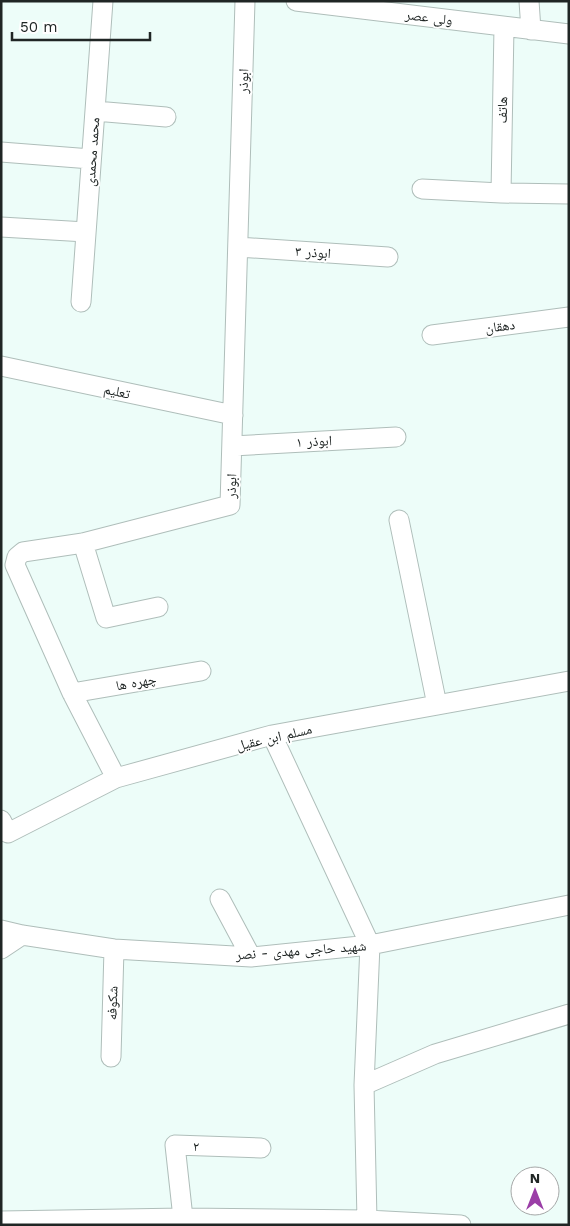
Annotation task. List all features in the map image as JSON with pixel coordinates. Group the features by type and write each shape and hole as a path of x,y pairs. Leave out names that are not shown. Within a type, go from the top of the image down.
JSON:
{"street":[{"name":"محمد محمدی","path":"81,302 103,1"},
{"name":"ابوذر","path":"116,778 72,693 15,565 17,557 23,552 83,543 230,505 245,1"},
{"name":"ولی عصر","path":"296,1 569,34"},
{"path":"529,1 531,30"},
{"name":"هاتف","path":"501,193 504,26"},
{"path":"94,111 166,117"},
{"path":"1,152 91,159"},
{"path":"422,189 569,194"},
{"path":"1,227 86,232"},
{"name":"ابوذر ۳","path":"238,246 388,257"},
{"name":"دهقان","path":"432,335 569,317"},
{"name":"تعلیم","path":"1,366 233,415"},
{"name":"ابوذر ۱","path":"232,446 396,437"},
{"path":"399,520 437,705"},
{"path":"83,543 106,618 158,607"},
{"name":"چهره ها","path":"72,693 201,671"},
{"name":"مسلم ابن عقیل","path":"1,820 8,833 116,778 272,736 569,681"},
{"path":"272,736 370,945 364,1084 367,1220"},
{"path":"220,899 251,957"},
{"name":"شهید حاجی مهدی - نصر","path":"1,930 114,949 251,957 370,945 569,905"},
{"path":"1,949 22,935"},
{"name":"شکوفه","path":"111,1057 114,949"},
{"path":"364,1084 435,1054 569,1014"},
{"name":"۲","path":"182,1218 175,1145 261,1148"},
{"path":"1,1221 182,1218 367,1220 461,1225"}]}
